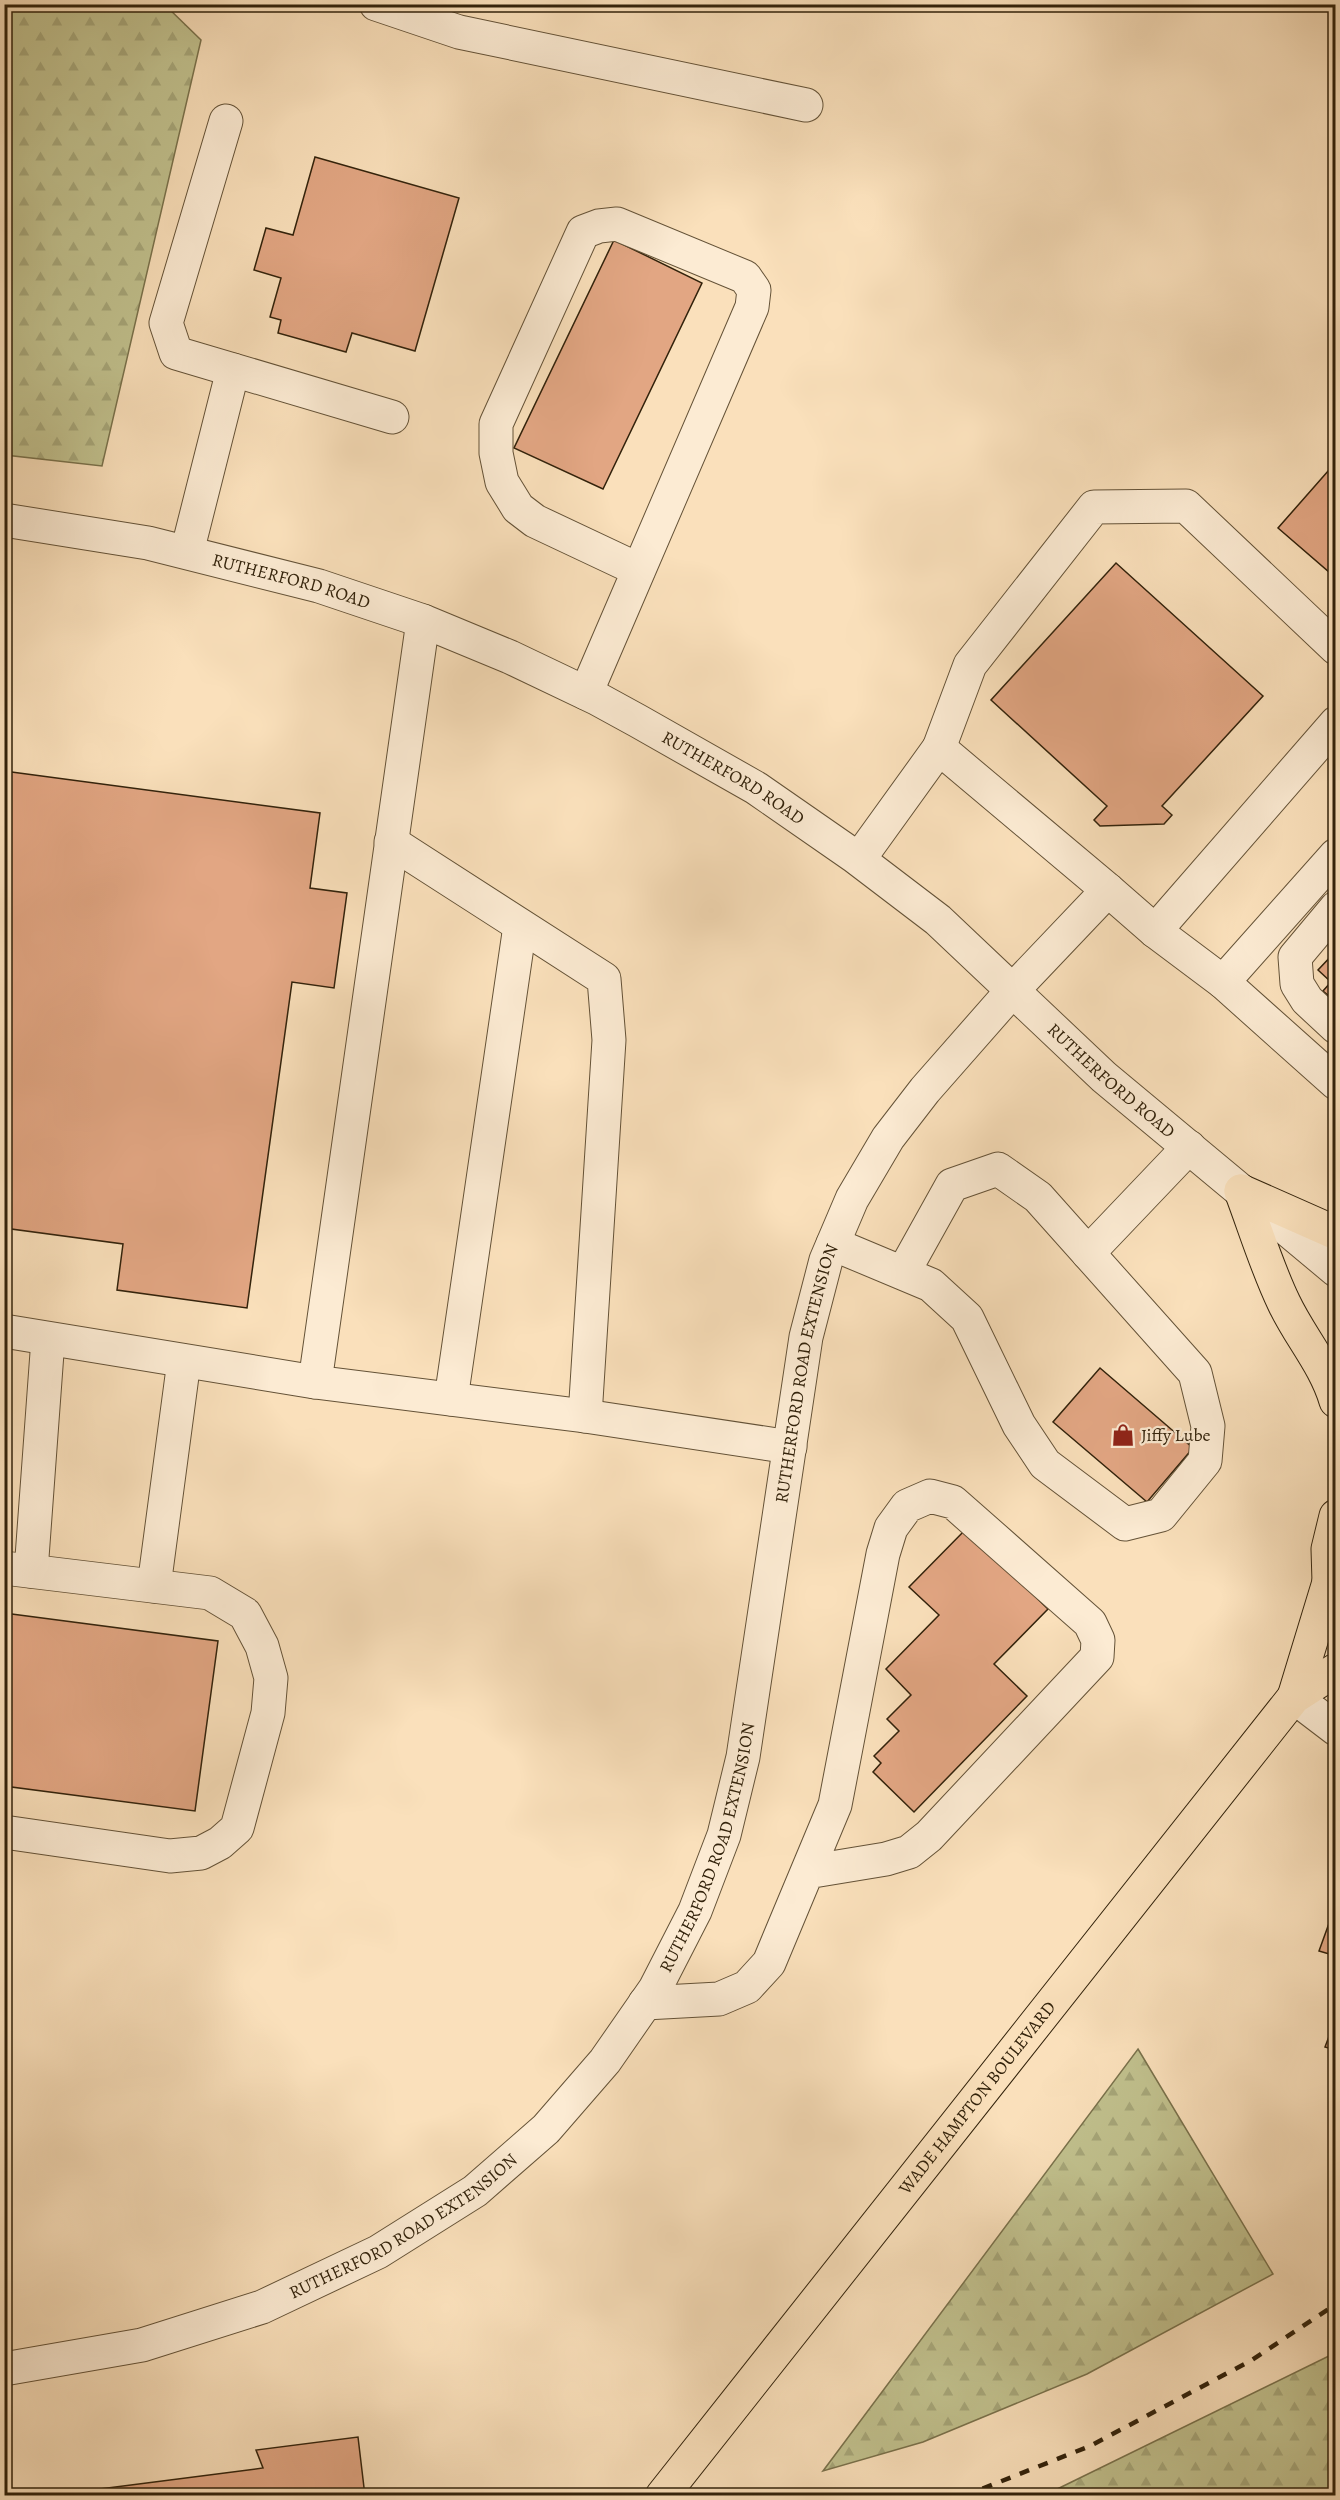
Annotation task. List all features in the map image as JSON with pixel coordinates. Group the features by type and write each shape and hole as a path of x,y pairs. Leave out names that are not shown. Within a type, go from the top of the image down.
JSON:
{"main road":[{"path":"1241,1191 1335,1233"},
{"path":"1241,1191 1284,1302 1331,1384 1335,1401"},
{"name":"WADE HAMPTON BOULEVARD","path":"1294,1697 1332,1578 1328,1549 1335,1516"},
{"name":"WADE HAMPTON BOULEVARD","path":"662,2496 716,2424 1294,1697 1335,1670"}],"street":[{"path":"375,4 459,32 806,105"},
{"path":"226,121 166,323 176,353 392,417"},
{"path":"586,693 639,570 752,307 754,291 745,278 617,224 598,226 583,232 496,424 496,453 502,482 518,508 535,521 639,570"},
{"path":"187,552 233,370"},
{"path":"859,859 939,748 970,665 1094,507 1186,506 1335,648"},
{"name":"RUTHERFORD ROAD","path":"4,520 124,538 187,552 319,586 423,621 510,657 586,693 756,788 859,859 938,920 1104,1077 1335,1270"},
{"path":"315,1382 423,621"},
{"path":"1155,932 1335,723"},
{"path":"939,748 1155,932 1223,982 1335,1083"},
{"path":"392,842 604,979 609,1040 585,1416"},
{"path":"1223,982 1335,855"},
{"name":"RUTHERFORD ROAD EXTENSION","path":"4,2369 153,2341 262,2307 378,2252 475,2191 546,2129 605,2061 655,1989 695,1911 724,1835 743,1757 806,1337 826,1260 852,1200 888,1138 925,1090 1012,991 1108,890"},
{"path":"1335,908 1295,957 1297,984 1307,1000 1335,1027"},
{"path":"451,1399 520,926"},
{"path":"1088,1253 1189,1147"},
{"path":"833,1244 931,1286 967,1318 1019,1425 1045,1464 1125,1524 1161,1515 1205,1461 1208,1425 1195,1373 1038,1197 998,1169 952,1185 903,1273"},
{"path":"4,1331 315,1382 585,1416 790,1447"},
{"path":"4,1832 170,1856 201,1853 220,1843 237,1828 268,1713 271,1678 262,1646 245,1614 210,1593 18,1569 48,1339"},
{"path":"154,1586 184,1361"},
{"path":"645,2003 719,1999 747,1987 769,1963 807,1872 835,1805 883,1554 891,1528 907,1506 930,1496 953,1502 1090,1623 1098,1640 1097,1657 929,1836 909,1852 886,1859 807,1872"},
{"path":"1294,1697 1335,1729"}],"green space":[{"path":"5,4 165,5 201,40 102,466 5,455"},
{"path":"1138,2049 1273,2274 1087,2374 923,2442 823,2471"},
{"path":"1335,2353 1335,2495 1045,2495"}],"building":[{"path":"315,157 459,198 415,351 352,333 346,352 278,333 281,320 270,317 281,278 254,270 266,228 293,235"},
{"path":"614,240 702,283 603,489 514,448"},
{"path":"1336,462 1336,578 1278,528"},
{"path":"1116,563 1263,696 1162,806 1172,815 1164,824 1100,826 1094,820 1107,806 991,700"},
{"path":"4,771 320,813 310,888 347,893 334,988 292,982 247,1308 117,1290 123,1244 4,1228"},
{"path":"1336,951 1336,1002 1323,991 1331,982 1318,970"},
{"name":"Jiffy Lube","path":"1100,1368 1193,1448 1147,1502 1053,1422"},
{"path":"966,1529 1048,1609 994,1664 1027,1696 914,1812 873,1772 881,1763 874,1756 899,1731 887,1719 911,1695 886,1669 939,1615 909,1587"},
{"path":"4,1613 218,1641 195,1811 4,1786"},
{"path":"1336,1904 1336,1956 1319,1951"},
{"path":"1336,2018 1336,2050 1325,2047"},
{"path":"358,2437 365,2496 45,2496 263,2468 256,2450"}],"railway":[{"path":"964,2496 1090,2446 1252,2360 1336,2304"}],"place":[{"name":"Jiffy Lube","path":"1123,1435"}]}
